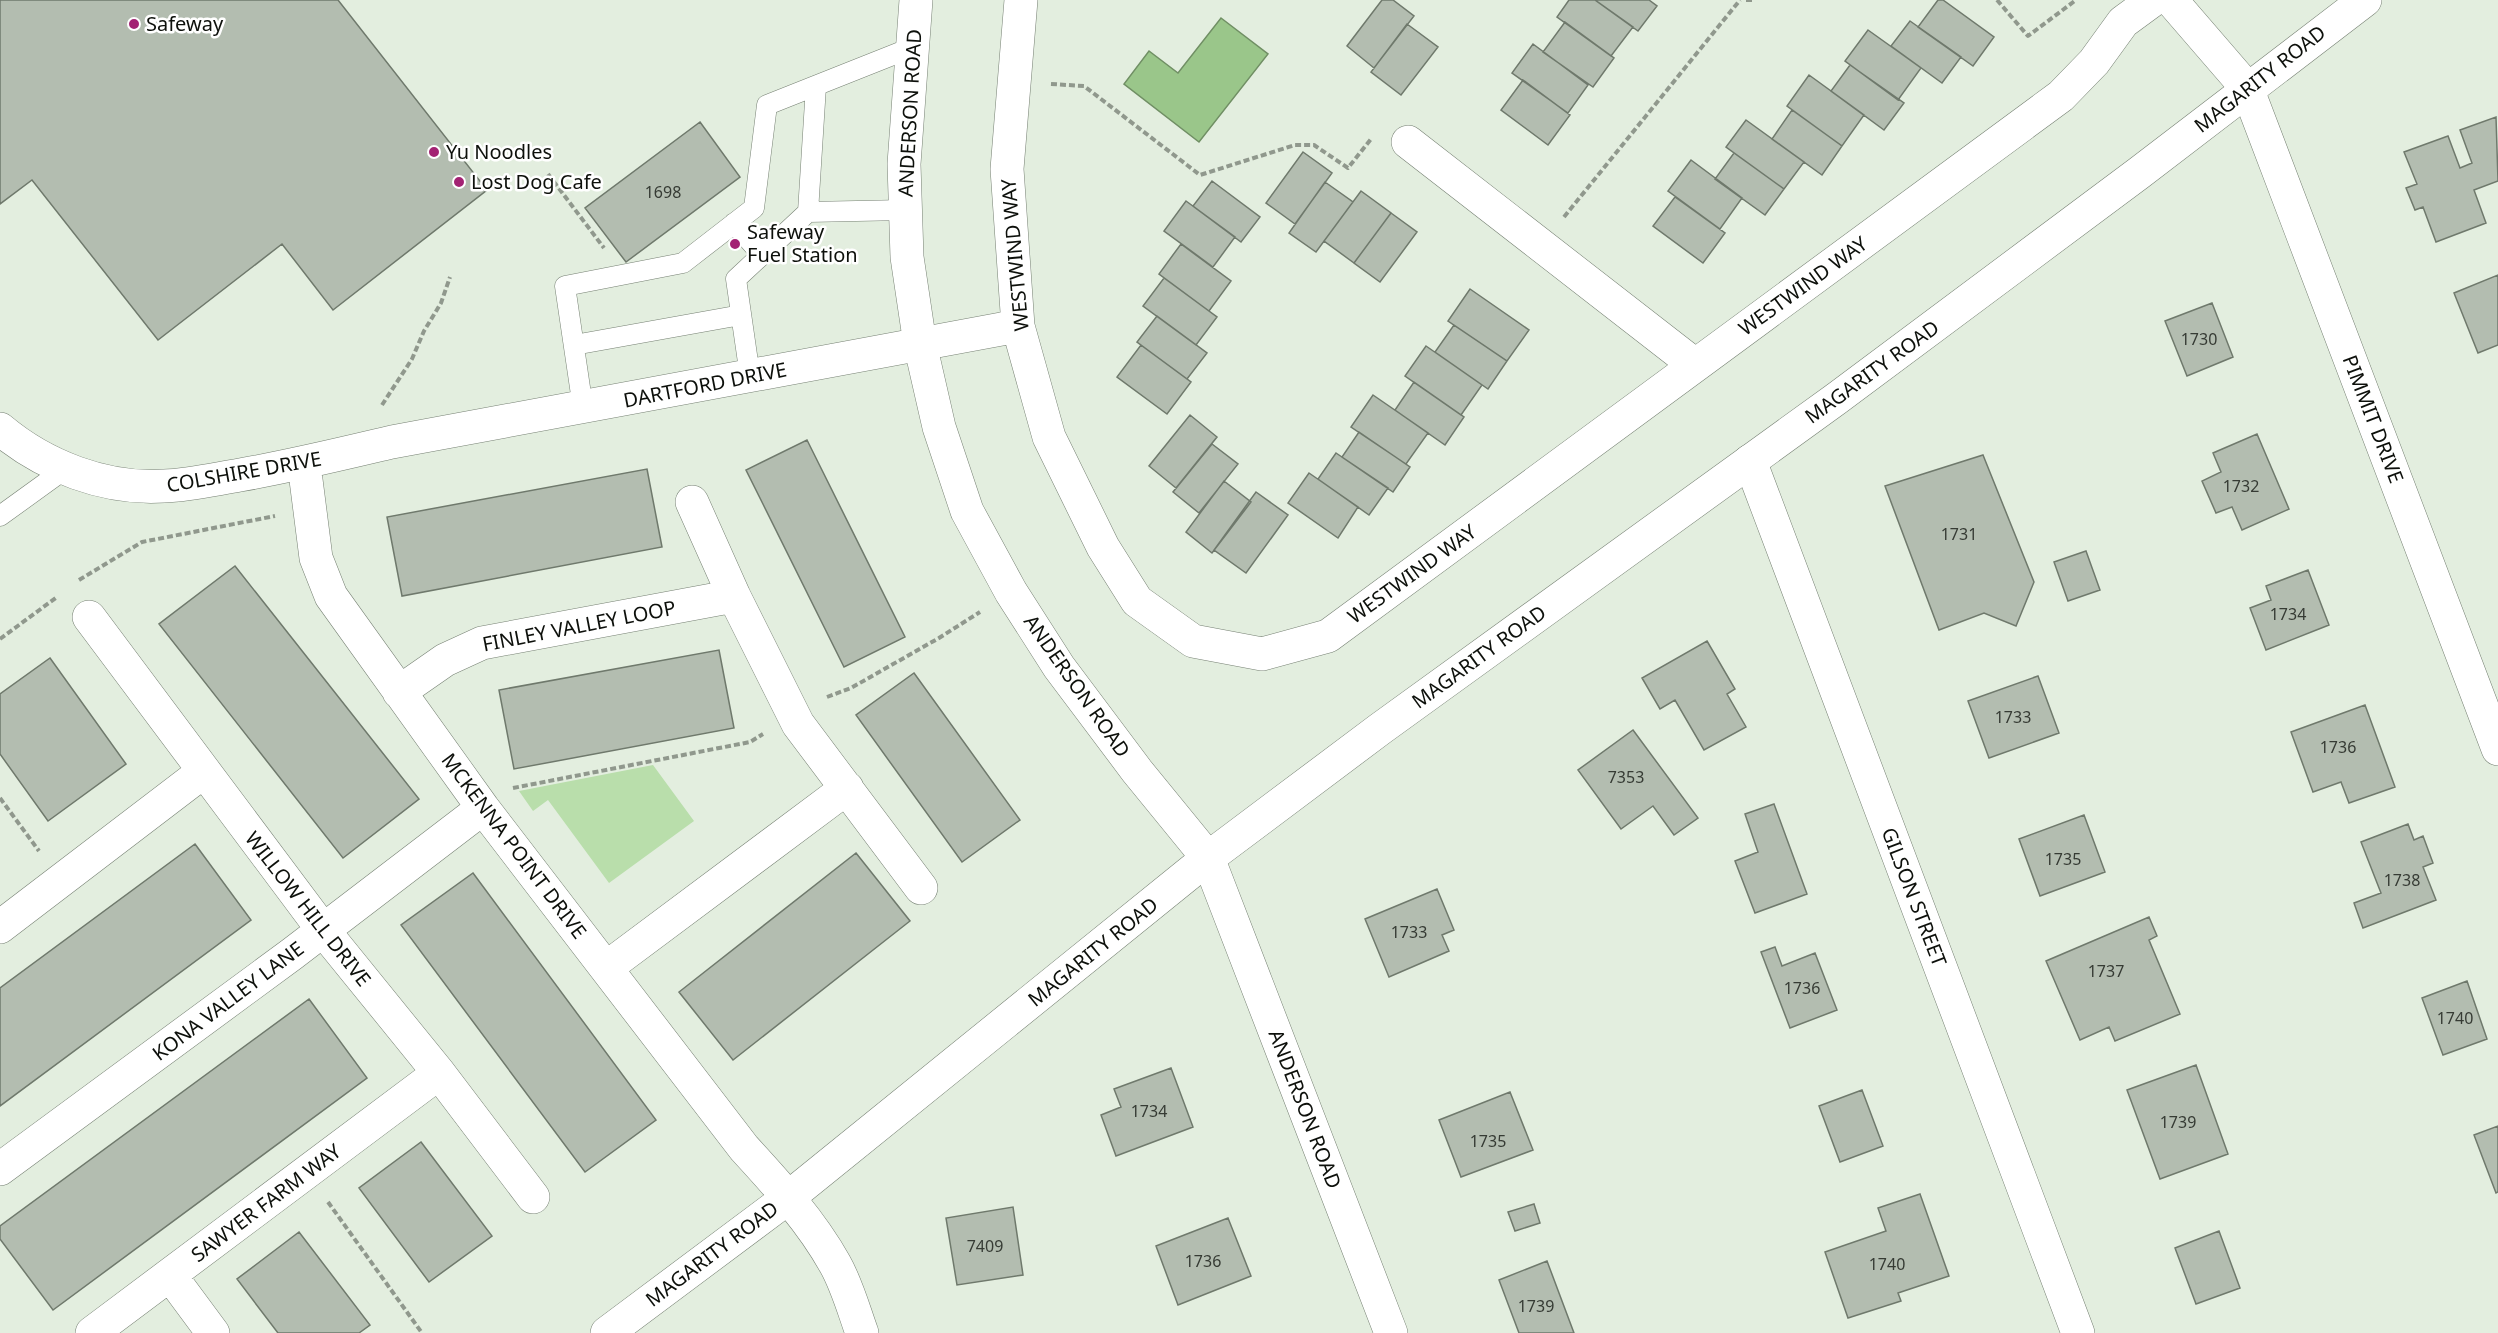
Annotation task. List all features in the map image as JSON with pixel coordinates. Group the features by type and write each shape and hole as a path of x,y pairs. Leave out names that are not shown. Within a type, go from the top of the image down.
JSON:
{"street":[{"name":"ANDERSON ROAD","path":"916,0 904,164 907,258 920,344 939,427 967,511 1011,592 1059,667 1137,771 1208,858 1391,1333"},
{"name":"WESTWIND WAY","path":"1021,0 1007,169 1018,326 1050,437 1103,547 1137,602 1193,641 1262,654 1328,636 2061,96 2094,62 2123,22 2153,0"},
{"path":"2171,0 2247,88"},
{"name":"MAGARITY ROAD","path":"607,1333 789,1197 1208,858 1380,729 1836,399 2365,0"},
{"name":"PIMMIT DRIVE","path":"2247,88 2498,749"},
{"path":"1408,142 1695,365"},
{"name":"DARTFORD DRIVE","path":"392,442 1018,326"},
{"name":"COLSHIRE DRIVE","path":"0,429 21,446 65,469 111,483 162,487 304,464 392,442"},
{"name":"GILSON STREET","path":"1750,460 2078,1333"},
{"name":"MCKENNA POINT DRIVE","path":"304,464 308,510 316,558 332,596 483,808 744,1148 789,1197 836,1265 862,1333"},
{"path":"692,502 734,596 798,724 921,888"},
{"name":"FINLEY VALLEY LOOP","path":"399,692 445,660 482,643 734,596"},
{"name":"WILLOW HILL DRIVE","path":"89,616 323,930 439,1073 533,1197"},
{"path":"0,927 204,772"},
{"path":"606,968 846,788"},
{"name":"KONA VALLEY LANE","path":"0,1169 323,930 483,808"},
{"name":"SAWYER FARM WAY","path":"92,1333 439,1073"},
{"path":"170,1275 213,1333"}],"lane":[{"path":"583,408 565,286 683,263 754,208 768,105 913,47"},
{"path":"808,212 816,86"},
{"path":"750,376 736,279 808,212 905,210"},
{"path":"734,223 762,255"},
{"path":"574,345 741,315"},
{"path":"0,516 65,469"}],"path":[{"path":"1540,245 1740,0"},
{"path":"1746,0 1752,0"},
{"path":"1997,0 2028,36 2076,0"},
{"path":"1014,82 1084,86 1200,175 1295,145 1314,145 1348,168 1382,124 1408,142"},
{"path":"548,174 596,237"},
{"path":"381,406 412,359 424,331 441,303 450,277"},
{"path":"72,586 142,542 308,510"},
{"path":"483,808 510,788 750,742 789,706 828,698 851,688 939,638 1011,592"},
{"path":"0,639 63,593"},
{"path":"0,798 61,881"},
{"path":"307,1172 422,1333"}],"shaded area":[{"path":"1221,18 1268,54 1199,142 1124,84 1149,51 1178,73"},
{"path":"653,765 694,821 609,883 548,800 533,811 519,791"}],"building":[{"path":"0,0 338,0 487,190 333,310 282,244 158,340 32,180 0,204"},
{"path":"1382,0 1393,0 1414,16 1374,68 1347,46"},
{"path":"1569,0 1595,0 1633,27 1611,56 1557,17"},
{"path":"1595,0 1649,0 1657,6 1638,31"},
{"path":"1938,0 1943,0 1994,37 1973,66 1918,27"},
{"path":"1910,21 1961,57 1942,83 1891,46"},
{"path":"1565,22 1614,58 1593,87 1543,52"},
{"path":"1407,24 1438,47 1401,95 1371,72"},
{"path":"1868,30 1921,68 1898,100 1845,61"},
{"path":"1533,44 1588,85 1568,113 1512,73"},
{"path":"1850,65 1904,103 1884,130 1831,91"},
{"path":"1809,75 1864,115 1842,146 1787,106"},
{"path":"1523,80 1570,115 1548,145 1501,110"},
{"path":"1792,110 1842,146 1822,175 1772,139"},
{"path":"2496,117 2498,181 2474,190 2486,223 2436,242 2423,207 2415,210 2406,188 2417,184 2404,152 2448,136 2460,168 2472,163 2460,130"},
{"path":"1746,120 1804,162 1784,189 1726,147"},
{"path":"700,122 740,177 626,262 585,208"},
{"path":"1303,152 1332,173 1295,224 1266,203"},
{"path":"1734,153 1784,189 1765,215 1715,179"},
{"path":"1691,160 1742,198 1720,229 1668,191"},
{"path":"1212,181 1260,217 1241,242 1193,206"},
{"path":"1325,182 1353,202 1316,252 1289,233"},
{"path":"1361,191 1391,213 1354,263 1324,241"},
{"path":"1675,197 1725,233 1703,263 1653,226"},
{"path":"1186,201 1235,237 1213,267 1164,231"},
{"path":"1391,213 1417,232 1380,282 1354,263"},
{"path":"1181,244 1231,281 1209,311 1159,274"},
{"path":"2498,275 2498,345 2478,353 2454,293"},
{"path":"1164,278 1217,317 1196,345 1143,306"},
{"path":"1470,289 1529,330 1507,361 1448,321"},
{"path":"2212,303 2233,357 2187,376 2165,321"},
{"path":"1157,316 1207,353 1187,379 1137,342"},
{"path":"1454,325 1507,361 1488,389 1435,352"},
{"path":"1141,345 1191,382 1167,414 1117,377"},
{"path":"1426,346 1482,385 1461,415 1405,376"},
{"path":"1414,382 1464,417 1445,445 1395,410"},
{"path":"1373,395 1428,433 1406,464 1351,427"},
{"path":"1190,415 1217,437 1176,488 1149,466"},
{"path":"1359,432 1410,467 1393,492 1342,457"},
{"path":"2257,434 2289,509 2242,530 2232,507 2216,513 2202,481 2221,472 2213,453"},
{"path":"807,440 905,637 844,667 746,470"},
{"path":"1212,444 1238,464 1199,513 1173,492"},
{"path":"1336,453 1388,488 1369,515 1318,479"},
{"path":"1983,455 2034,582 2016,626 1984,613 1939,630 1885,486"},
{"path":"647,469 662,547 402,596 387,517"},
{"path":"1309,473 1358,507 1338,538 1288,503"},
{"path":"1224,481 1251,502 1212,553 1186,532"},
{"path":"1256,492 1288,515 1246,573 1214,550"},
{"path":"2086,551 2100,590 2068,601 2054,562"},
{"path":"235,566 419,799 343,858 159,624"},
{"path":"2308,570 2329,625 2266,650 2250,608 2271,600 2266,586"},
{"path":"1707,641 1735,689 1727,694 1746,727 1704,750 1675,700 1660,709 1642,678"},
{"path":"719,650 734,728 514,769 499,690"},
{"path":"50,658 126,764 48,821 0,754 0,694"},
{"path":"914,673 1020,820 962,862 856,715"},
{"path":"2038,676 2059,733 1989,758 1968,701"},
{"path":"2365,705 2395,787 2349,803 2341,782 2313,792 2291,732"},
{"path":"1633,730 1698,818 1674,835 1653,806 1621,829 1578,770"},
{"path":"1774,804 1807,894 1755,913 1735,861 1758,852 1745,814"},
{"path":"2084,815 2105,872 2040,896 2019,839"},
{"path":"2408,824 2414,840 2423,836 2433,863 2423,867 2436,900 2363,928 2354,903 2381,893 2361,842"},
{"path":"195,844 251,920 0,1106 0,988"},
{"path":"856,853 910,921 733,1060 679,992"},
{"path":"473,873 656,1120 585,1172 401,925"},
{"path":"1437,889 1454,930 1442,935 1449,951 1389,977 1365,919"},
{"path":"2149,917 2157,936 2149,940 2180,1014 2115,1041 2109,1027 2080,1040 2046,961"},
{"path":"1775,947 1782,966 1815,953 1837,1010 1790,1028 1761,952"},
{"path":"2467,981 2487,1039 2443,1055 2422,998"},
{"path":"309,999 367,1078 53,1310 0,1239 0,1226"},
{"path":"2196,1065 2228,1154 2160,1179 2127,1090"},
{"path":"1171,1068 1193,1127 1116,1156 1101,1115 1121,1107 1114,1089"},
{"path":"1862,1090 1883,1146 1840,1162 1819,1106"},
{"path":"1510,1092 1533,1150 1461,1177 1439,1120"},
{"path":"2498,1126 2498,1192 2496,1193 2474,1135"},
{"path":"421,1142 492,1236 429,1282 359,1188"},
{"path":"1920,1194 1949,1276 1898,1293 1901,1301 1848,1318 1825,1252 1886,1231 1878,1208"},
{"path":"1534,1204 1540,1223 1515,1231 1508,1212"},
{"path":"1013,1207 1023,1275 957,1285 946,1218"},
{"path":"1228,1218 1251,1276 1178,1305 1156,1246"},
{"path":"2219,1231 2240,1288 2196,1304 2175,1248"},
{"path":"299,1232 370,1325 359,1333 278,1333 237,1279"},
{"path":"1547,1261 1574,1333 1519,1333 1499,1280"}],"place":[{"name":"Safeway","path":"134,24"},
{"name":"Yu Noodles","path":"434,152"},
{"name":"Lost Dog Cafe","path":"459,182"},
{"name":"Safeway Fuel Station","path":"735,244"}]}
